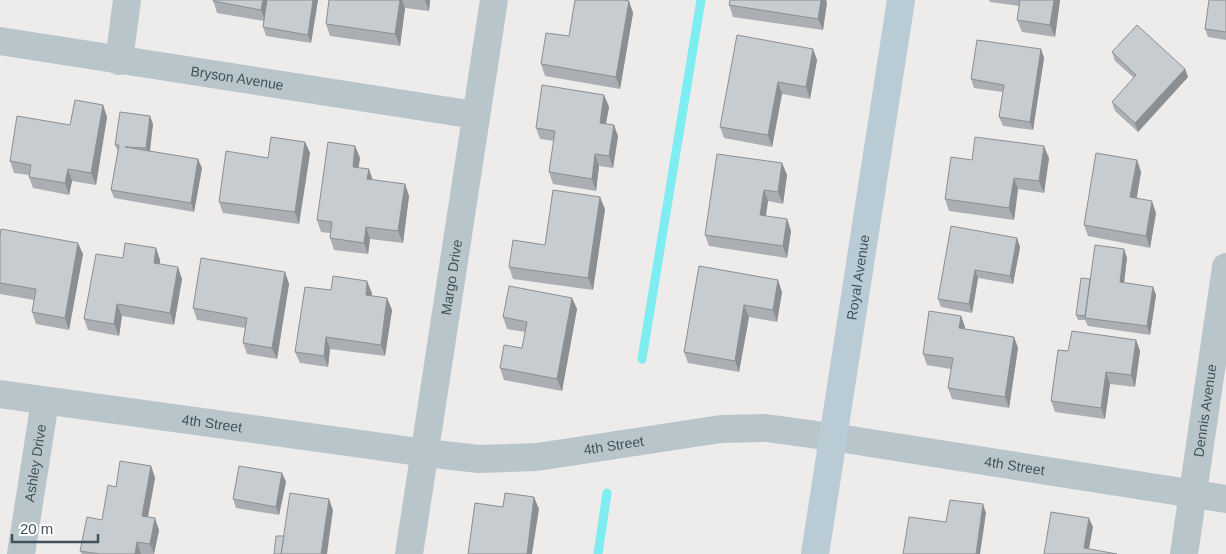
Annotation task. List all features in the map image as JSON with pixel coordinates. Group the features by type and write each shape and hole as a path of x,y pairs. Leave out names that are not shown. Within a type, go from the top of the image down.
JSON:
{"main road":[{"name":"Royal Avenue","path":"815,554 901,0"}],"street":[{"path":"119,60 127,0"},
{"name":"Margo Drive","path":"409,554 494,0"},
{"name":"Bryson Avenue","path":"0,41 476,115"},
{"name":"Dennis Avenue","path":"1184,554 1226,267"},
{"name":"4th Street","path":"0,394 478,459 537,457 721,429 766,428 1226,500"},
{"name":"Ashley Drive","path":"21,554 45,401"}],"building":[{"path":"213,0 263,0 261,10"},
{"path":"267,0 313,0 308,35 263,27"},
{"path":"329,0 400,0 395,34 326,24"},
{"path":"575,0 629,1 616,77 541,64 546,33 569,36"},
{"path":"730,0 821,0 818,19 729,5"},
{"path":"1020,0 1054,0 1050,25 1017,20"},
{"path":"1209,0 1226,0 1226,32 1205,29"},
{"path":"1137,25 1185,69 1135,123 1112,102 1136,75 1112,52"},
{"path":"737,35 813,49 806,87 778,82 768,135 720,127"},
{"path":"977,40 1041,49 1030,122 999,117 1004,85 971,79"},
{"path":"542,85 604,95 600,123 614,125 609,156 595,154 592,179 549,172 555,131 536,128"},
{"path":"75,100 103,105 91,173 68,169 65,183 29,177 31,165 10,161 17,116 70,125"},
{"path":"120,112 150,116 146,148 125,147 198,159 191,203 111,190 119,145 115,145"},
{"path":"271,137 305,142 295,212 219,202 226,151 268,158"},
{"path":"975,137 1044,146 1039,181 1014,178 1009,208 945,199 951,157 972,160"},
{"path":"328,142 355,146 353,167 369,169 367,179 405,184 398,231 366,227 364,243 330,238 332,222 317,220"},
{"path":"1096,153 1137,160 1130,197 1152,201 1146,236 1084,225"},
{"path":"717,154 782,163 778,192 764,190 760,215 787,219 783,246 705,235"},
{"path":"553,190 600,197 588,278 509,267 513,240 545,245"},
{"path":"951,226 1017,238 1010,276 975,270 969,304 938,299"},
{"path":"1,229 78,243 65,318 32,312 36,289 0,283"},
{"path":"125,243 156,248 154,263 178,267 170,313 117,304 114,324 84,319 96,254 123,258"},
{"path":"1095,245 1124,249 1120,282 1153,287 1147,326 1085,318"},
{"path":"201,258 285,272 272,348 243,343 247,318 193,308"},
{"path":"699,266 778,280 773,310 744,305 735,361 684,352"},
{"path":"333,276 367,281 366,295 387,298 381,345 326,337 324,356 295,352 305,287 331,290"},
{"path":"1081,278 1090,279 1085,316 1076,315"},
{"path":"509,286 572,298 557,379 500,368 504,345 522,348 527,322 503,317"},
{"path":"929,311 961,316 959,328 1014,337 1005,397 948,388 953,358 923,354"},
{"path":"1072,331 1136,340 1131,375 1106,372 1101,408 1051,401 1058,350 1068,351"},
{"path":"120,461 151,466 142,516 155,518 150,544 137,542 135,554 100,554 80,551 87,517 102,520 108,485 116,487"},
{"path":"239,466 282,473 276,507 233,499"},
{"path":"290,493 329,499 321,554 281,554"},
{"path":"505,493 534,497 527,554 468,554 475,503 503,507"},
{"path":"950,500 983,504 976,554 903,554 909,517 946,522"},
{"path":"1051,512 1089,518 1084,548 1117,554 1044,554"},
{"path":"276,536 284,536 281,554 274,554"}],"waterway":[{"path":"642,359 701,0"},
{"path":"598,554 607,493"}]}
